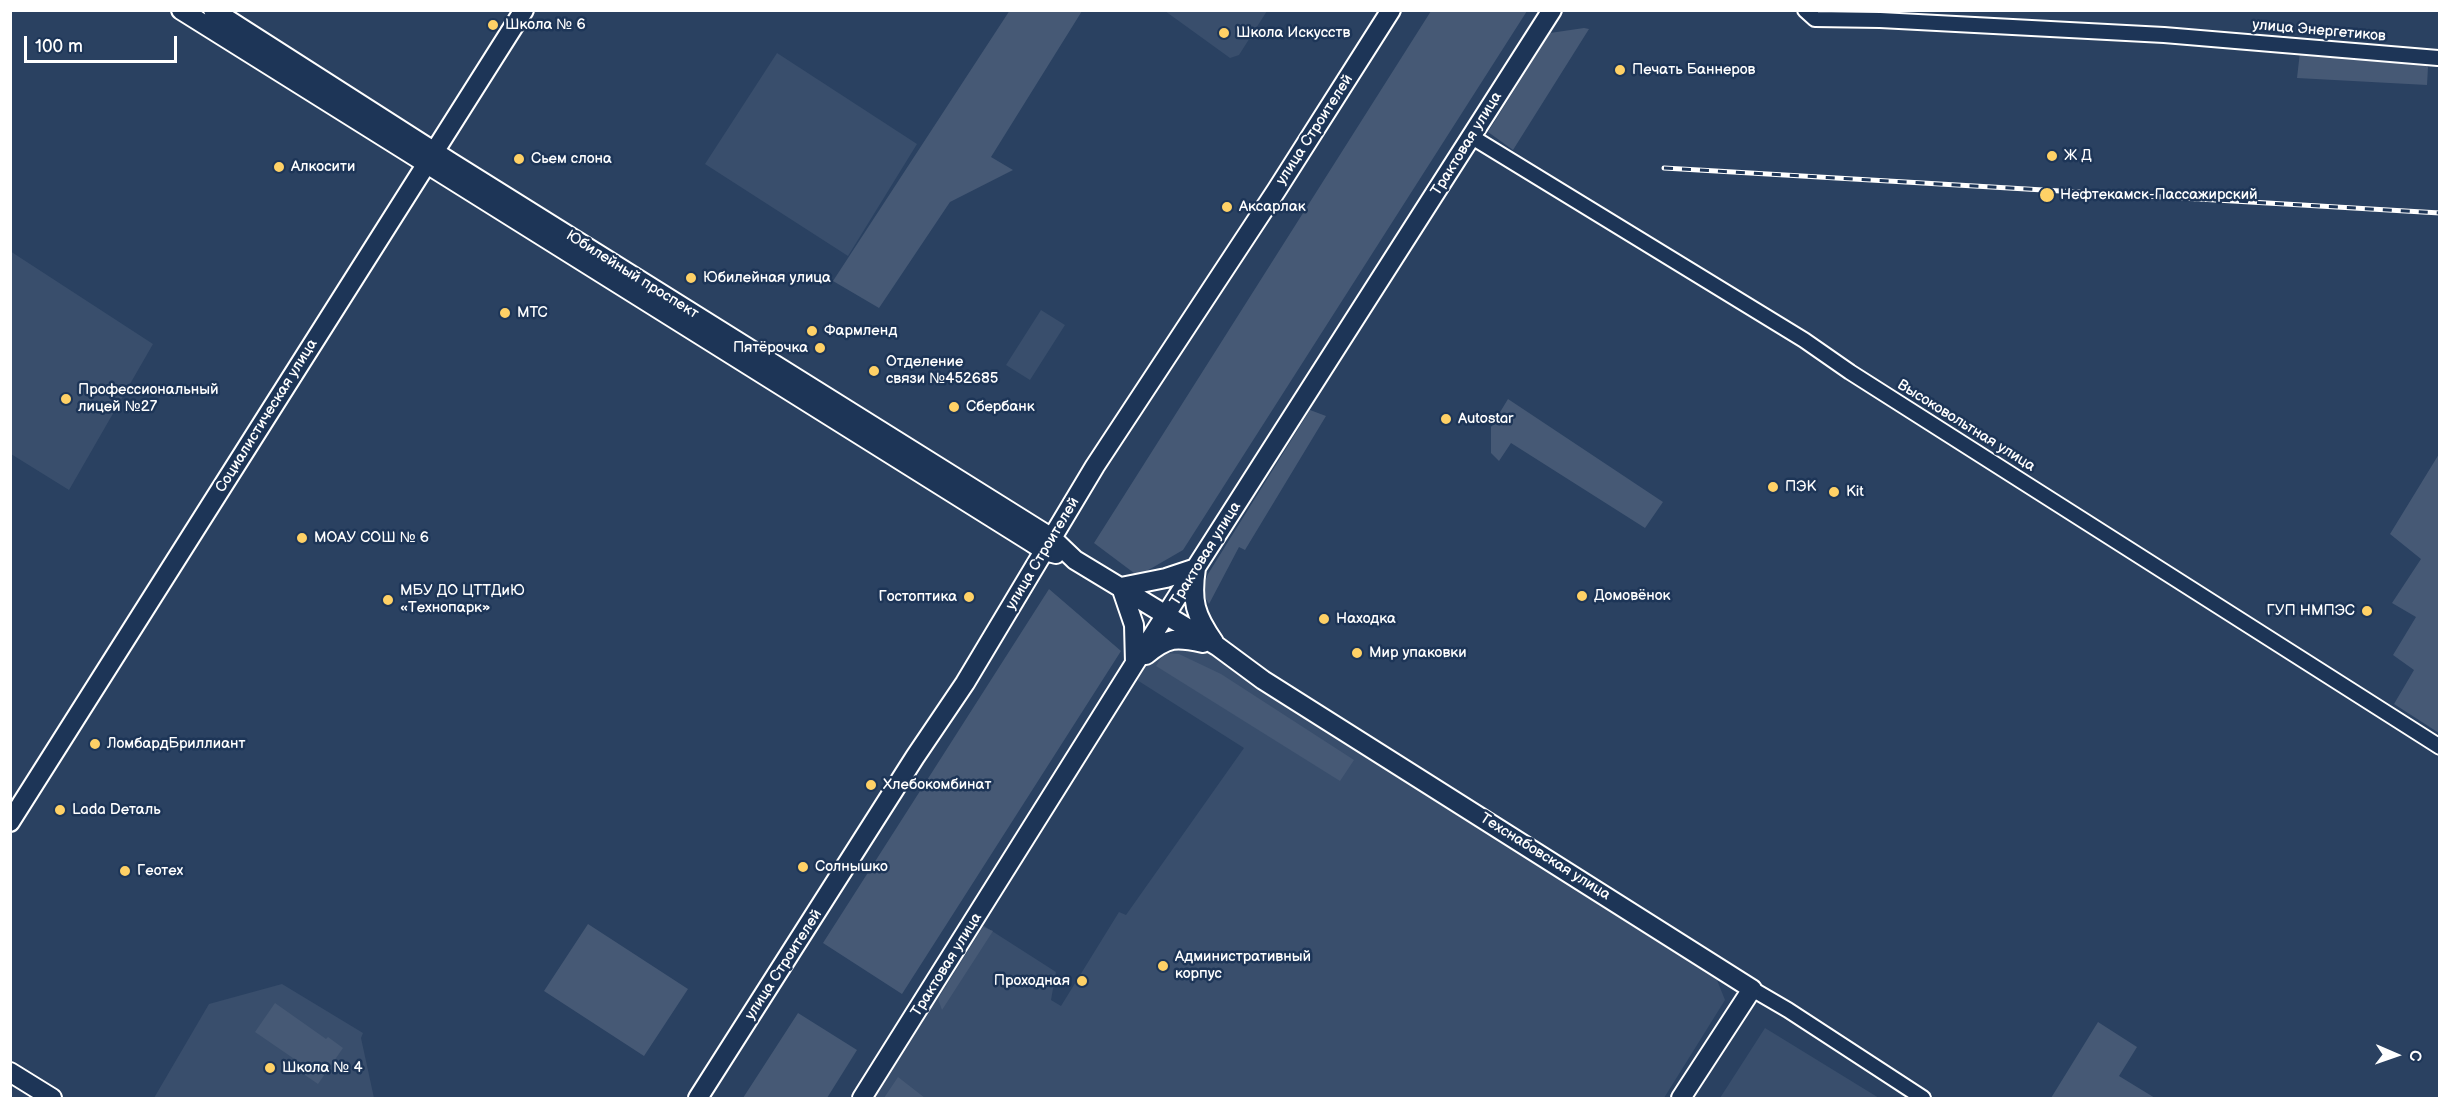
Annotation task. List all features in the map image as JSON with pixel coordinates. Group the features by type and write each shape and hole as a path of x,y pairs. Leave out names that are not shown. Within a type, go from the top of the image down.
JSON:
{"main road":[{"path":"182,10 430,158"},
{"path":"213,10 430,158"},
{"name":"Социалистическая улица","path":"10,822 525,10"},
{"name":"улица Строителей","path":"698,1098 915,757 965,683 1095,466 1276,191 1391,10"},
{"name":"Трактовая улица","path":"862,1098 1135,663 1552,10"},
{"name":"Техснабовская улица","path":"430,158 1048,544 1217,646 1263,680 1752,989"},
{"path":"1135,663 1134,625 1121,587 1166,578 1196,568 1193,590 1195,608 1202,625 1217,646"},
{"path":"1135,663 1159,644 1172,639 1217,646"},
{"path":"1681,1098 1752,989"},
{"path":"10,1072 52,1098"}],"street":[{"name":"улица Энергетиков","path":"1805,10 1815,18 2164,35 2438,58"},
{"name":"Высоковольтная улица","path":"1472,137 1804,340 1850,372 2439,747"},
{"name":"Техснабовская улица","path":"1752,989 1923,1098"}],"shaded area":[{"path":"1010,10 1082,11 991,157 1013,170 950,202 879,308 833,281"},
{"name":"Школа Искусств","path":"1165,11 1267,11 1239,55 1230,58"},
{"path":"1431,11 1527,11 1183,550 1138,576 1094,543"},
{"path":"1589,29 1513,150 1488,132 1550,33"},
{"path":"2300,52 2418,59 2428,67 2427,85 2297,78"},
{"path":"777,53 917,144 848,256 705,164"},
{"name":"Профессиональный лицей №27","path":"10,251 153,344 69,490 11,454"},
{"path":"1041,310 1065,325 1030,380 1006,365"},
{"path":"1508,399 1663,502 1645,528 1511,443 1499,461 1491,453 1491,427"},
{"path":"1310,410 1326,416 1245,550 1239,547 1209,604 1201,591 1208,574"},
{"path":"2439,454 2439,733 2394,704 2414,670 2393,655 2416,617 2392,603 2421,559 2390,534"},
{"path":"1049,589 1121,651 902,994 823,943"},
{"path":"1160,647 1202,649 1696,959 1717,980 1725,1000 1664,1098 869,1098 981,924 1056,972 1051,1000 1061,1006 1119,912 1126,915 1244,748 1137,680 1152,655"},
{"path":"1164,653 1179,654 1221,674 1354,760 1340,781 1156,666"},
{"path":"588,924 688,989 644,1056 544,991"},
{"path":"983,927 993,931 942,1010 938,999"},
{"name":"Школа № 4","path":"282,984 363,1033 361,1038 374,1098 154,1098 209,1004"},
{"path":"275,1003 326,1039 328,1037 343,1048 318,1084 302,1073 306,1067 255,1032"},
{"path":"798,1013 857,1050 827,1098 743,1098"},
{"path":"2098,1022 2137,1047 2119,1076 2155,1098 2051,1098"},
{"path":"1765,1028 1879,1098 1720,1098"},
{"path":"898,1077 925,1098 884,1098"}],"railway":[{"path":"1664,168 2440,213"}],"place":[{"name":"Школа № 6","path":"493,25"},
{"name":"Школа Искусств","path":"1224,33"},
{"name":"Печать Баннеров","path":"1620,70"},
{"name":"Ж Д","path":"2052,156"},
{"name":"Сьем слона","path":"519,159"},
{"name":"Алкосити","path":"279,167"},
{"name":"Нефтекамск-Пассажирский","path":"2047,195"},
{"name":"Аксарлак","path":"1227,207"},
{"name":"Юбилейная улица","path":"691,278"},
{"name":"МТС","path":"505,313"},
{"name":"Фармленд","path":"812,331"},
{"name":"Пятёрочка","path":"820,348"},
{"name":"Отделение связи №452685","path":"874,371"},
{"name":"Профессиональный лицей №27","path":"66,399"},
{"name":"Сбербанк","path":"954,407"},
{"name":"Autostar","path":"1446,419"},
{"name":"ПЭК","path":"1773,487"},
{"name":"Kit","path":"1834,492"},
{"name":"МОАУ СОШ № 6","path":"302,538"},
{"name":"Домовёнок","path":"1582,596"},
{"name":"Гостоптика","path":"969,597"},
{"name":"МБУ ДО ЦТТДиЮ «Технопарк»","path":"388,600"},
{"name":"ГУП НМПЭС","path":"2367,611"},
{"name":"Находка","path":"1324,619"},
{"name":"Мир упаковки","path":"1357,653"},
{"name":"ЛомбардБриллиант","path":"95,744"},
{"name":"Хлебокомбинат","path":"871,785"},
{"name":"Lada Dеталь","path":"60,810"},
{"name":"Солнышко","path":"803,867"},
{"name":"Геотех","path":"125,871"},
{"name":"Административный корпус","path":"1163,966"},
{"name":"Проходная","path":"1082,981"},
{"name":"Школа № 4","path":"270,1068"}]}
